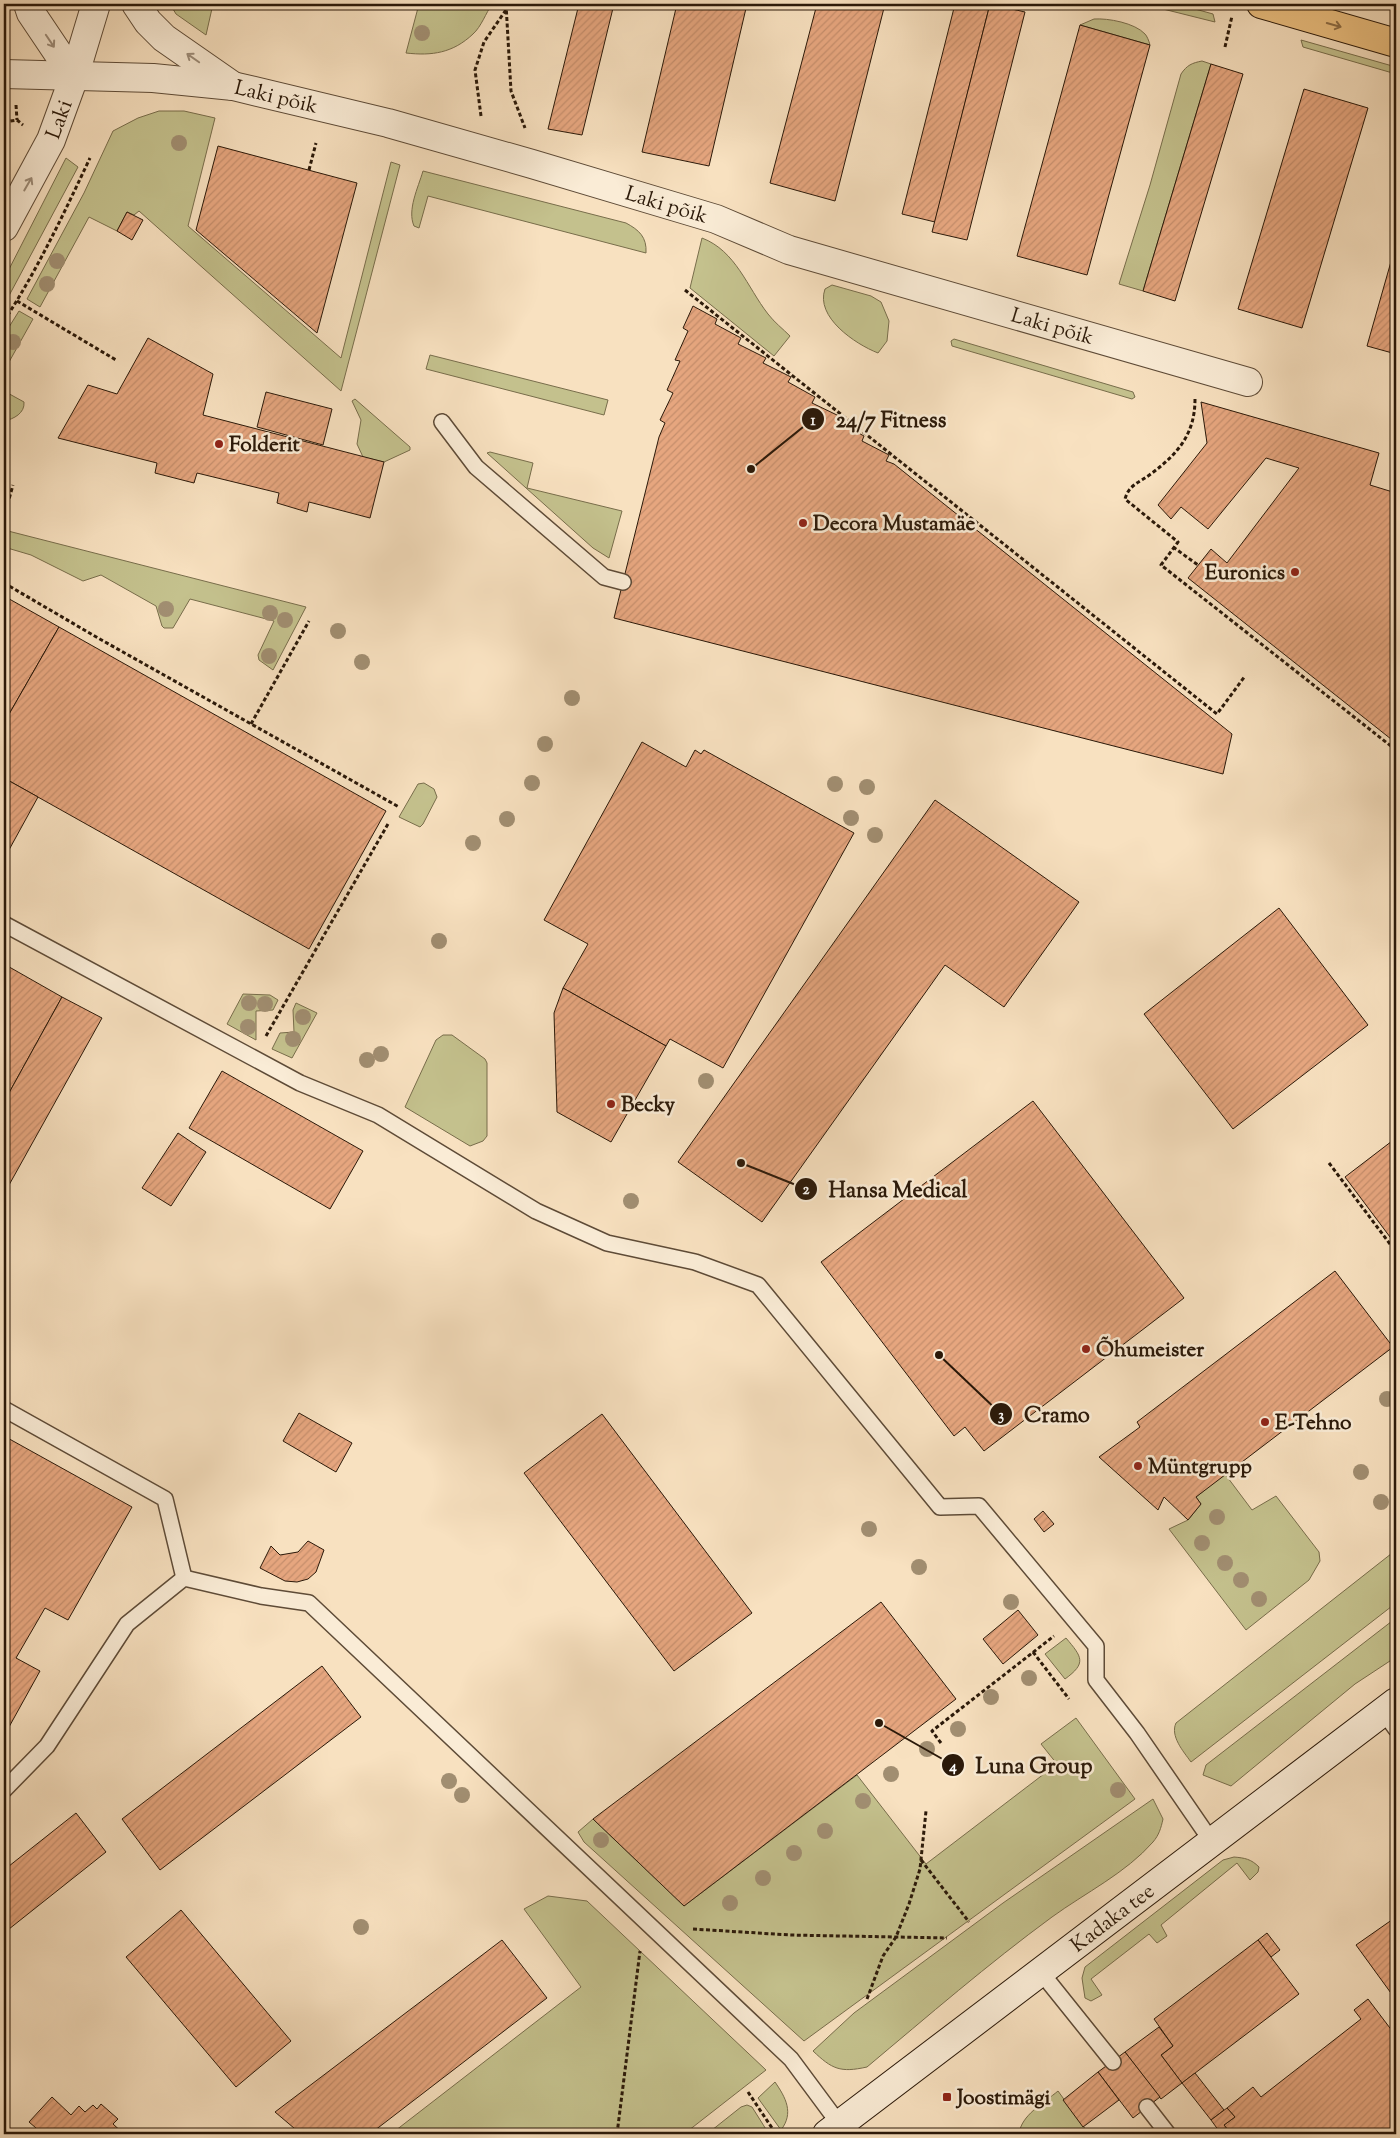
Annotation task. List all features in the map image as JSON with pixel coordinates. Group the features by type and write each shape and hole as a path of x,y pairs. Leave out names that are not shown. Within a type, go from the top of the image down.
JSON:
{"main road":[{"path":"1261,4 1396,43"}],"street":[{"path":"28,4 31,13 74,77"},
{"name":"Laki","path":"4,227 47,148 74,77 96,4"},
{"path":"136,4 148,22 164,38 232,86"},
{"name":"Laki põik","path":"4,74 153,78 232,86 388,123 716,219 789,250 1248,382"},
{"name":"Kadaka tee","path":"834,2130 1040,1971 1212,1842 1392,1714"}],"lane":[{"path":"442,422 476,467 604,577 623,582"},
{"path":"4,924 300,1083 378,1115 536,1212 607,1243 695,1262 758,1285 940,1507 979,1506 1096,1646 1096,1680 1137,1734 1212,1842"},
{"path":"4,1409 165,1499 184,1578"},
{"path":"4,1790 47,1746 127,1624 184,1578"},
{"path":"184,1578 261,1596 309,1603 790,2059 834,2130"},
{"path":"1040,1971 1113,2062"},
{"path":"1147,2107 1168,2134"}],"path":[{"path":"506,4 511,91 525,128 530,134"},
{"path":"481,119 475,70 484,42 510,4"},
{"path":"1225,47 1232,14"},
{"path":"4,122 17,120 30,131"},
{"path":"309,170 316,143"},
{"path":"4,320 17,301 64,213 90,158"},
{"path":"685,290 1217,714 1245,676"},
{"path":"17,301 116,360"},
{"path":"1199,394 1195,399 1193,424 1185,441 1152,474 1134,484 1127,491 1125,499 1178,542 1161,565 1396,750"},
{"path":"4,517 13,485"},
{"path":"1173,547 1198,566"},
{"path":"4,583 398,807"},
{"path":"251,724 309,621"},
{"path":"253,1058 388,824"},
{"path":"1329,1163 1396,1252"},
{"path":"941,1743 932,1731 1074,1620"},
{"path":"1032,1652 1069,1699"},
{"path":"867,1999 883,1956 896,1937 920,1869 926,1811"},
{"path":"921,1860 968,1922"},
{"path":"617,2134 648,1924 790,1935 947,1938"},
{"path":"748,2092 776,2134"}],"shaded area":[{"path":"170,4 213,4 206,35 176,14"},
{"path":"419,4 492,4 476,31 458,45 442,52 425,54 406,53"},
{"path":"1143,4 1177,4 1213,14 1215,22"},
{"path":"1094,19 1114,20 1135,27 1146,35 1150,45 1080,25"},
{"path":"1301,40 1396,67 1396,74 1303,47"},
{"path":"1202,61 1211,64 1143,291 1119,284 1150,185 1181,74 1185,68"},
{"path":"159,111 184,111 215,118 188,226 341,358 391,162 400,165 341,391 139,211 134,215 127,212 117,231 89,217 40,307 27,299 84,193 113,131 138,118"},
{"path":"66,158 78,167 4,305 4,279"},
{"path":"423,171 626,223 635,228 644,238 646,253 428,196 419,228 414,226 412,220 412,206"},
{"path":"702,238 724,252 740,271 768,314 790,336 774,356 690,288"},
{"path":"832,285 871,296 881,302 889,321 887,341 878,353 848,336 831,319 823,299 825,289"},
{"path":"19,311 33,319 4,371 4,335"},
{"path":"954,339 1133,392 1135,397 1132,399 952,346 951,341"},
{"path":"430,355 608,400 604,415 426,369"},
{"path":"4,391 24,402 24,406 18,415 4,421"},
{"path":"355,399 410,447 410,450 384,462 363,457 357,444 361,420 352,401"},
{"path":"490,452 533,463 527,488 622,511 609,558 593,548 487,453"},
{"path":"4,530 306,607 273,670 259,660 258,655 274,621 190,599 173,628 164,628 156,606 101,575 83,581 31,555 4,547"},
{"path":"424,783 434,789 437,797 420,827 399,817 418,784"},
{"path":"243,994 270,995 278,1000 273,1010 256,1011 256,1040 227,1024"},
{"path":"296,1003 317,1013 292,1058 272,1049 280,1033 294,1032 293,1010"},
{"path":"443,1035 452,1035 485,1059 487,1063 487,1136 483,1141 470,1146 405,1107 436,1040"},
{"path":"1225,1474 1252,1510 1276,1496 1319,1552 1320,1561 1309,1580 1246,1630 1169,1529 1188,1520 1201,1504 1196,1497"},
{"path":"1396,1550 1396,1603 1191,1762 1176,1738 1176,1723"},
{"path":"1396,1618 1396,1657 1355,1684 1231,1786 1203,1775 1206,1765"},
{"path":"1066,1638 1076,1650 1080,1660 1077,1669 1065,1679 1045,1654"},
{"path":"1076,1718 1135,1799 804,2041 584,1842 578,1832 593,1819 684,1906 857,1775 926,1864 1057,1764 1041,1744"},
{"path":"1153,1799 1163,1819 1157,1837 1142,1853 1118,1873 1052,1917 1005,1953 867,2067 850,2070 837,2068 831,2066 813,2051 854,2013 1003,1903"},
{"path":"1234,1857 1245,1858 1253,1862 1259,1867 1258,1872 1250,1880 1237,1863 1161,1925 1167,1936 1157,1943 1149,1934 1091,1979 1102,1995 1091,2001 1085,1998 1082,1978 1085,1967 1223,1860"},
{"path":"548,1896 587,1901 766,2070 684,2134 391,2134 581,1987 524,1909"},
{"path":"775,2082 785,2100 788,2112 785,2124 781,2130 758,2098"},
{"path":"1058,2091 1089,2134 1019,2134 1024,2121 1029,2115"},
{"path":"747,2105 752,2107 769,2134 707,2134 741,2107"}],"building":[{"path":"579,4 614,4 582,135 548,129"},
{"path":"677,4 747,4 709,166 642,152"},
{"path":"817,4 885,4 835,201 770,183"},
{"path":"955,4 990,4 935,222 902,214"},
{"path":"990,4 1025,12 967,240 932,232"},
{"path":"1080,25 1150,45 1087,275 1017,256"},
{"path":"1211,64 1243,74 1175,301 1143,291"},
{"path":"1304,89 1368,108 1302,328 1238,309"},
{"path":"218,146 357,183 317,333 196,230"},
{"path":"127,212 143,220 132,240 117,231"},
{"path":"1396,244 1396,354 1367,346"},
{"name":"Decora Mustamäe","path":"693,306 717,319 715,324 741,338 738,344 766,358 763,363 791,377 788,382 815,397 812,403 839,416 837,421 864,436 862,441 889,455 886,461 894,464 1232,734 1223,774 614,618 659,437 665,423 660,420 673,393 667,390 680,361 675,360 688,331 683,328"},
{"path":"148,338 213,374 203,415 384,462 370,518 309,502 307,512 277,503 279,493 197,473 194,483 155,473 157,463 58,438 88,385 117,394"},
{"path":"266,392 332,409 323,445 257,427"},
{"name":"Euronics","path":"1201,402 1379,453 1370,485 1396,493 1396,743 1188,578 1211,549 1227,563 1299,468 1266,458 1208,529 1181,507 1171,519 1158,505 1207,443"},
{"path":"4,596 59,627 4,723"},
{"path":"59,627 386,811 309,949 4,778 4,723"},
{"path":"642,742 686,767 695,750 701,754 704,750 854,833 723,1068 670,1039 666,1046 563,988 588,944 544,920"},
{"path":"4,778 38,797 4,859"},
{"path":"935,800 1079,902 1004,1007 945,965 762,1222 678,1162"},
{"path":"1279,908 1368,1025 1233,1129 1144,1014"},
{"path":"4,964 62,997 4,1102"},
{"path":"563,988 666,1046 611,1142 557,1112 554,1013"},
{"path":"62,997 102,1018 4,1194 4,1102"},
{"path":"222,1071 363,1151 330,1209 189,1128"},
{"path":"1033,1101 1184,1298 984,1451 965,1427 954,1436 821,1262"},
{"path":"178,1133 206,1152 171,1206 142,1188"},
{"path":"1396,1138 1396,1245 1345,1177"},
{"path":"1335,1271 1393,1347 1196,1497 1201,1504 1188,1520 1164,1497 1158,1510 1099,1457 1140,1427 1137,1422"},
{"path":"299,1413 352,1443 336,1472 283,1441"},
{"path":"602,1414 752,1613 674,1671 524,1473"},
{"path":"4,1436 132,1507 68,1620 45,1608 16,1658 40,1671 4,1736"},
{"path":"1043,1511 1054,1524 1044,1532 1034,1519"},
{"path":"308,1541 324,1550 316,1572 308,1579 297,1582 285,1581 260,1568 271,1546 280,1555 298,1552"},
{"path":"881,1602 956,1699 684,1906 593,1819"},
{"path":"1018,1610 1038,1635 1003,1664 983,1639"},
{"path":"322,1666 361,1717 160,1870 122,1819"},
{"path":"76,1813 106,1852 4,1933 4,1870"},
{"path":"181,1910 291,2041 236,2087 126,1957"},
{"path":"1396,1917 1396,2000 1356,1945"},
{"path":"1267,1933 1280,1950 1271,1957 1258,1940"},
{"path":"502,1940 547,1998 370,2134 301,2134 275,2112"},
{"path":"1258,1940 1299,1994 1182,2083 1161,2055 1173,2046 1154,2019"},
{"path":"1368,1999 1396,2036 1396,2134 1231,2134 1224,2125 1235,2117 1227,2108 1253,2087 1261,2097 1361,2019 1354,2010"},
{"path":"1159,2027 1173,2046 1161,2055 1182,2083 1161,2099 1125,2052"},
{"path":"1125,2052 1160,2097 1133,2118 1098,2072"},
{"path":"1098,2072 1119,2100 1083,2127 1063,2100"},
{"path":"1195,2073 1224,2110 1211,2120 1182,2083"},
{"path":"52,2097 71,2115 79,2106 85,2112 93,2105 97,2109 101,2104 118,2119 113,2124 124,2134 43,2134 29,2122"},
{"path":"1227,2108 1235,2117 1224,2125 1231,2134 1215,2134 1219,2131 1211,2120"}],"place":[{"name":"Folderit","path":"219,444"},
{"name":"24/7 Fitness","path":"751,469"},
{"name":"Decora Mustamäe","path":"803,523"},
{"name":"Euronics","path":"1295,572"},
{"name":"Becky","path":"611,1104"},
{"name":"Hansa Medical","path":"741,1163"},
{"name":"Õhumeister","path":"1086,1349"},
{"name":"Cramo","path":"939,1355"},
{"name":"E-Tehno","path":"1265,1422"},
{"name":"Müntgrupp","path":"1138,1466"},
{"name":"Luna Group","path":"879,1723"},
{"name":"Joostimägi","path":"947,2097"}]}
